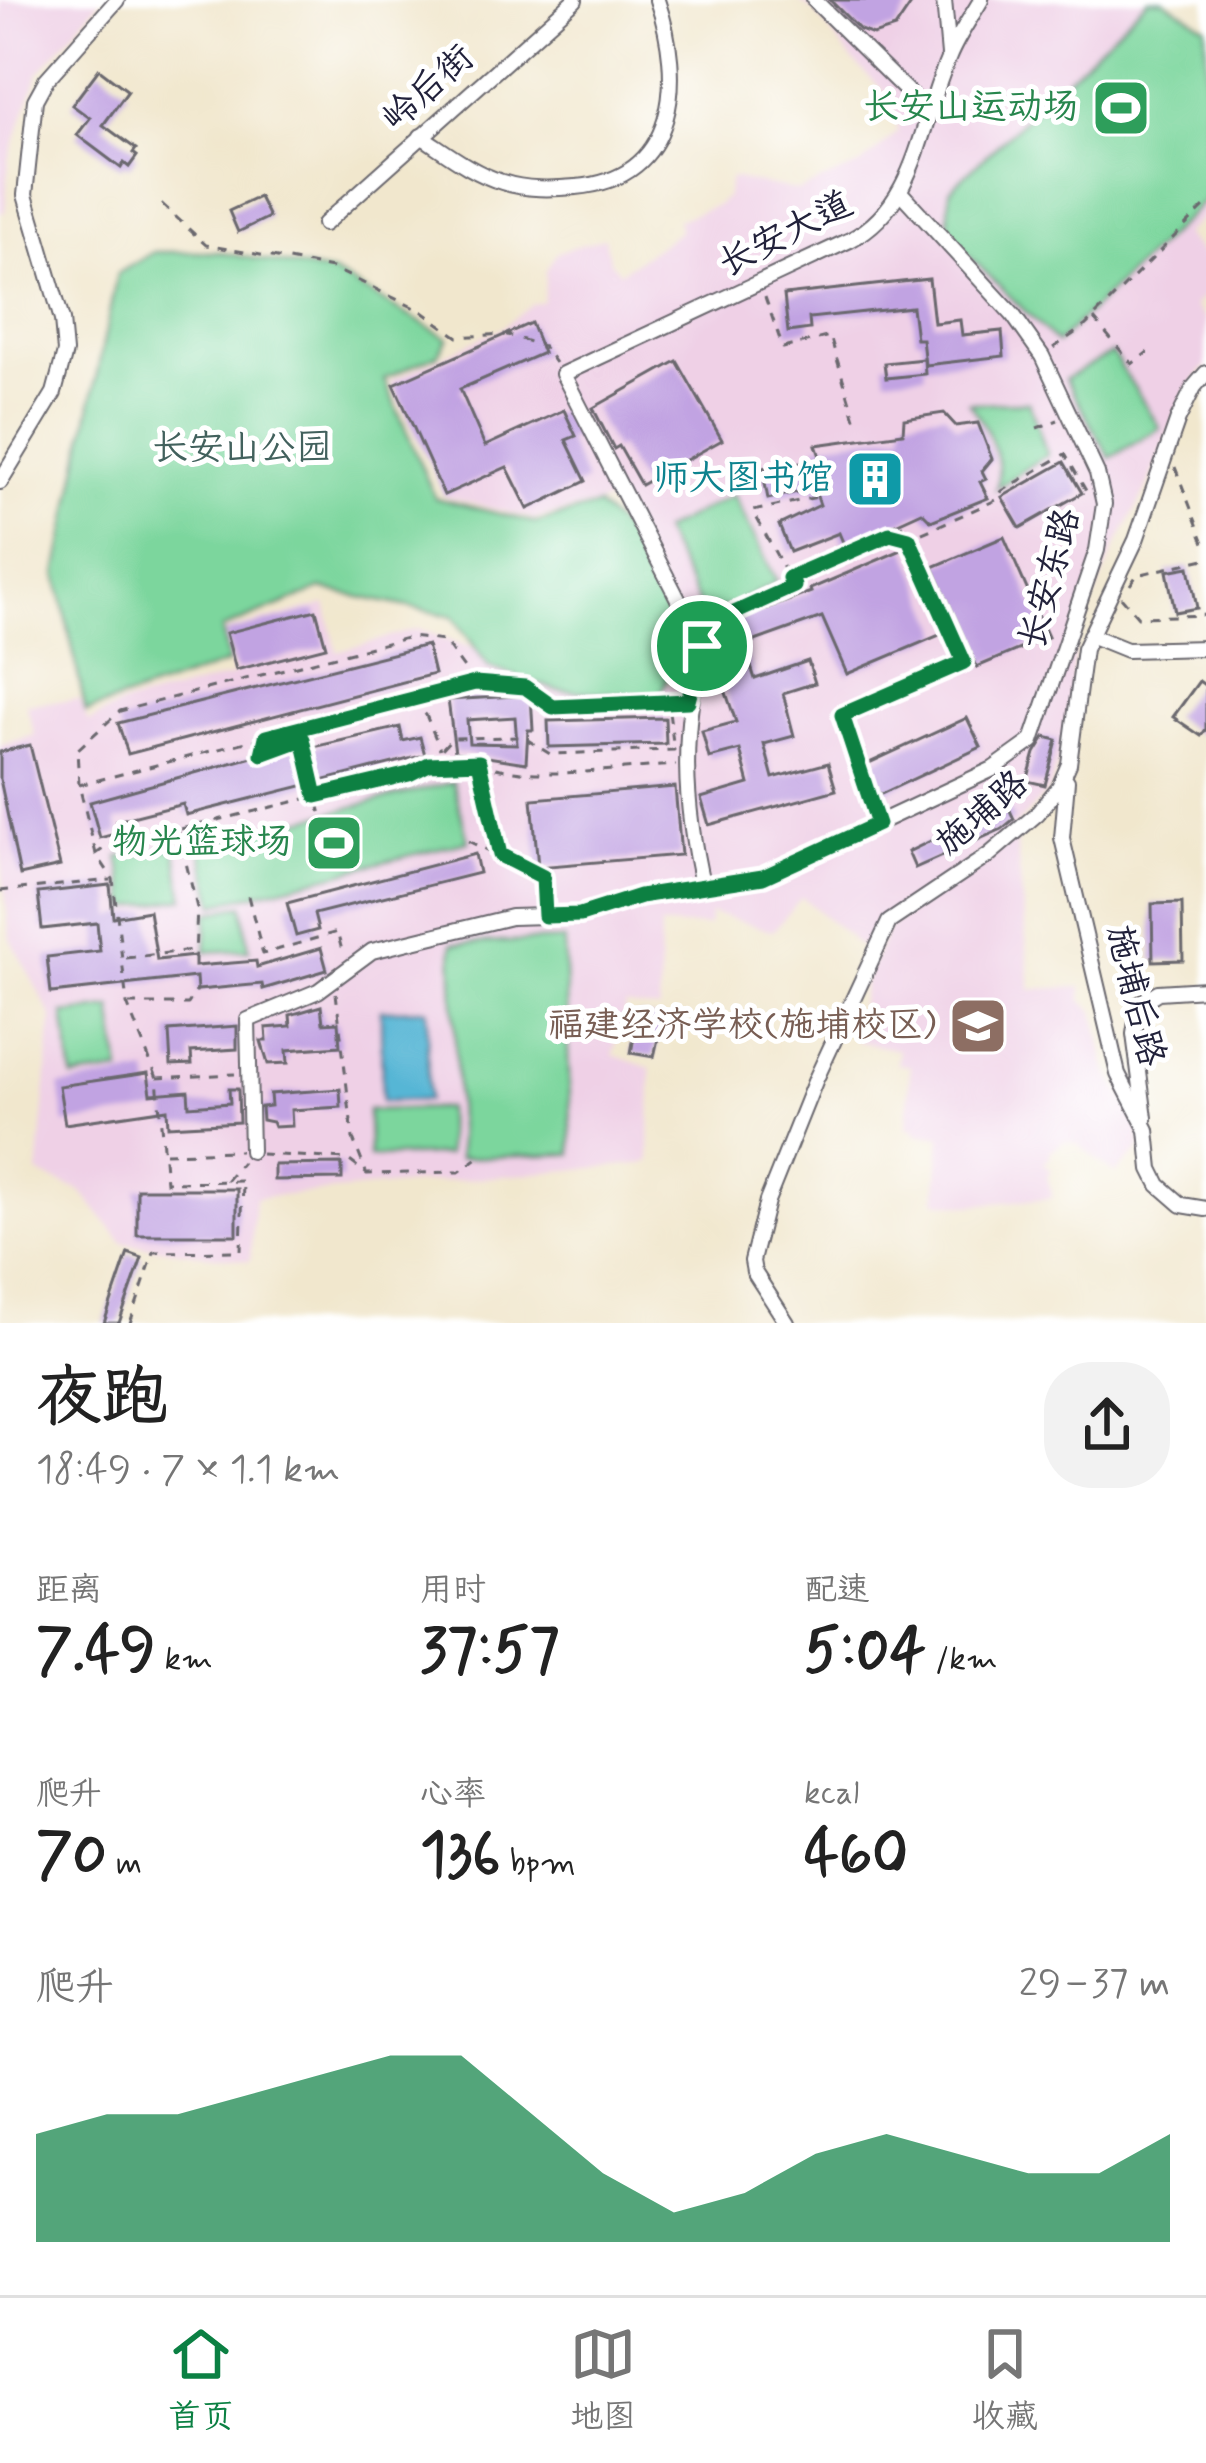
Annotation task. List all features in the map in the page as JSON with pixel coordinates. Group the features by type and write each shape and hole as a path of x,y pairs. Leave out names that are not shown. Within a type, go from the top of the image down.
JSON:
{"street":[{"path":"0,482 54,393 64,352 62,320 25,195 35,100 46,80 117,0"},
{"name":"岭后街","path":"324,224 575,0"},
{"path":"421,136 466,166 503,183 544,189 595,186 641,164 666,127 671,77 666,28 657,0"},
{"path":"814,0 928,112"},
{"path":"944,0 949,56"},
{"name":"长安大道","path":"563,374 863,234 883,219 901,193 949,56 981,0"},
{"name":"长安东路","path":"249,1074 248,1020 318,991 372,951 511,917 580,915 640,896 763,877 993,769 1032,740 1097,550 1104,504 1097,473 1042,356 1013,315 901,193"},
{"name":"施埔路","path":"787,1323 754,1272 754,1246 766,1201 885,929 896,916 978,864 1030,821 1059,787 1070,764 1079,663 1140,530 1184,404 1206,373"},
{"path":"563,374 702,646 688,701 684,765 703,888"},
{"path":"1090,635 1127,650 1206,648"},
{"name":"施埔后路","path":"1070,764 1061,824 1064,845 1118,1074 1147,1130 1151,1169 1159,1185 1182,1205 1206,1209"},
{"path":"1147,1130 1134,1034 1136,1011 1144,998 1158,992 1206,989"},
{"path":"249,1074 251,1151"}],"path":[{"path":"163,204 206,245 332,268 423,312 458,337 504,334 543,346 563,374"},
{"path":"1042,356 1093,317 1206,206"},
{"path":"760,283 783,348 830,336 857,425"},
{"path":"1093,317 1132,364 1148,352"},
{"path":"1037,428 1071,414"},
{"path":"1166,449 1206,548"},
{"path":"789,578 890,534 909,539 996,500 1002,490 1065,454 1095,507 1104,504"},
{"path":"702,646 712,623 794,586 753,511 817,496"},
{"path":"878,824 842,715 964,662 900,522"},
{"path":"1116,585 1129,586 1137,575 1206,560"},
{"path":"1116,585 1138,617 1206,615"},
{"path":"130,1323 154,1252 241,1251 243,1181 166,1182 157,1078 127,1004 113,879 96,854 79,785 77,750 120,711 410,637 444,641 475,683"},
{"path":"79,785 475,683 525,687 553,707 688,701"},
{"path":"412,700 426,715 441,750"},
{"path":"96,854 409,774 429,764 452,739 523,737 550,754 674,750 668,703"},
{"path":"266,737 262,754 303,739 321,815"},
{"path":"429,764 479,762 533,773 684,765"},
{"path":"479,762 500,855"},
{"path":"124,959 195,953 197,908 178,830"},
{"path":"468,841 543,877 545,916"},
{"path":"0,891 113,879"},
{"path":"248,896 262,954 337,932 353,1139 367,1174"},
{"path":"127,1004 188,1004 197,990"},
{"path":"157,1078 249,1074"},
{"path":"226,1181 251,1151"},
{"path":"164,1154 251,1151 347,1159 367,1174 459,1172 479,1157"}],"shaded area":[{"path":"0,0 100,0 38,74 9,159 5,212 0,212"},
{"path":"797,0 1163,0 1206,26 1206,213 1184,235 1206,258 1206,294 1194,306 1206,320 1206,366 1184,394 1147,488 1076,641 1064,741 1050,789 1015,827 951,876 884,917 867,952 802,897 773,931 710,913 708,926 660,926 659,1010 626,1006 613,1055 651,1068 650,1163 255,1198 250,1261 123,1243 81,1191 38,1174 52,1017 10,938 0,846 0,745 35,735 26,704 80,699 88,722 119,706 233,676 224,632 326,604 337,652 418,629 576,685 675,683 688,667 686,628 609,501 535,519 446,497 390,381 503,327 532,304 543,302 546,271 557,252 604,238 610,261 620,272 680,231 677,220 717,205 726,197 730,178 798,191 861,165 898,132 893,100 852,60 815,12"},
{"name":"福建经济学校(施埔校区)","path":"1016,837 1031,989 1082,987 1082,1001 1095,1011 1107,1070 1140,1128 1141,1148 1115,1174 1078,1144 1064,1141 1043,1162 1051,1170 1047,1175 1052,1198 969,1205 936,1201 941,1136 916,1134 915,1128 907,1128 910,1066 897,1064 899,1050 855,1041 864,983 888,928"}],"green space":[{"name":"长安山运动场","path":"1148,0 1163,0 1206,26 1206,199 1057,343 948,235 950,190"},
{"name":"长安山公园","path":"154,252 218,252 333,273 448,338 438,354 384,379 435,498 536,523 597,506 632,539 685,641 659,696 556,690 489,667 453,616 321,589 222,629 228,663 86,712 57,574 117,274"},
{"path":"1112,353 1160,428 1110,458 1065,379"},
{"path":"1029,402 1047,454 996,489 993,444 969,403"},
{"path":"733,495 777,582 706,618 662,531"},
{"name":"物光篮球场","path":"453,782 468,841 215,904 200,845"},
{"path":"175,847 184,898 128,908 119,857"},
{"path":"243,905 249,950 206,952 208,913"},
{"path":"564,940 572,1154 459,1158 452,944"},
{"path":"112,1008 121,1072 73,1078 64,1014"},
{"path":"446,1108 447,1155 369,1157 368,1110"}],"water":[{"path":"427,1009 428,1100 382,1101 381,1010"}],"building":[{"path":"830,0 914,0 895,28 873,35 860,30"},
{"path":"99,69 128,91 103,125 136,149 129,167 124,163 121,168 77,135 90,118 72,105"},
{"path":"259,197 269,217 238,232 229,211"},
{"path":"929,279 934,323 960,320 962,335 1002,331 1004,356 925,365 912,307 809,318 810,329 788,332 784,295"},
{"path":"531,323 543,353 460,389 485,446 564,410 576,436 566,440 586,481 528,509 507,467 444,495 394,384"},
{"path":"924,359 925,374 886,378 884,363"},
{"path":"677,361 722,440 641,485 619,446 614,449 593,408"},
{"name":"师大图书馆","path":"944,413 956,426 978,423 992,459 982,471 986,479 980,482 988,498 931,521 922,512 845,547 839,533 790,552 779,525 820,505 814,488 768,499 762,468 821,459 816,445 903,433 904,419"},
{"path":"1064,462 1082,493 1020,528 1002,497"},
{"path":"1004,537 1048,637 977,667 933,567"},
{"path":"906,548 942,634 847,674 822,617 744,645 755,679 808,661 815,683 783,693 794,736 764,744 773,778 828,763 836,790 709,825 701,798 749,784 740,750 709,758 702,731 736,722 712,652 719,627"},
{"path":"1189,567 1197,608 1175,612 1167,571"},
{"path":"316,610 326,647 236,670 226,633"},
{"path":"427,645 434,674 128,754 118,723"},
{"path":"1199,681 1206,686 1206,729 1201,736 1173,717"},
{"path":"531,695 533,730 528,730 526,763 455,752 448,700","holes":["515,717 517,744 469,743 467,720"]},
{"path":"665,718 666,744 549,747 548,721"},
{"path":"967,718 981,747 879,795 865,765"},
{"path":"400,727 403,741 420,737 425,755 186,815 183,804 116,821 119,833 100,838 90,802 299,744 301,750"},
{"path":"1045,737 1057,740 1045,785 1027,781"},
{"path":"30,745 60,866 20,875 0,779 0,752"},
{"path":"675,787 681,855 538,867 532,799"},
{"path":"1007,804 1014,819 1002,829 915,868 908,852"},
{"path":"475,854 479,873 314,914 318,930 296,936 287,903"},
{"path":"110,885 113,917 149,911 157,960 195,956 195,966 256,961 257,967 321,948 327,970 263,989 262,984 197,990 196,977 51,993 47,957 100,951 97,923 42,929 38,893"},
{"path":"1182,903 1183,960 1153,961 1152,904"},
{"path":"321,1006 323,1023 338,1022 340,1046 287,1050 288,1063 268,1064 261,1041 267,1041 266,1028 291,1026 290,1015"},
{"path":"638,1015 662,1020 654,1057 631,1053"},
{"path":"237,1026 237,1049 191,1052 192,1064 171,1065 169,1031"},
{"path":"148,1073 151,1094 188,1091 189,1106 230,1103 229,1089 238,1089 239,1122 168,1126 167,1109 65,1124 59,1086"},
{"path":"340,1089 341,1107 291,1110 292,1126 274,1127 262,1120 261,1107 271,1106 270,1094"},
{"path":"342,1164 342,1179 274,1180 274,1165"},
{"path":"137,1189 237,1189 237,1235 137,1235"},
{"path":"128,1253 142,1258 119,1323 104,1323"}],"place":[{"name":"长安山运动场","path":"1121,108"},
{"name":"师大图书馆","path":"875,479"},
{"name":"物光篮球场","path":"334,843"},
{"name":"福建经济学校(施埔校区)","path":"978,1026"}],"route":[{"path":"890,534 909,539 964,662 842,715 878,824 763,877 640,896 580,915 545,916 543,877 500,855 479,762 429,764 409,774 316,796 303,739 262,754 266,737 475,683 525,687 553,707 688,701 702,646 712,623 794,586 789,578 890,534"}]}
